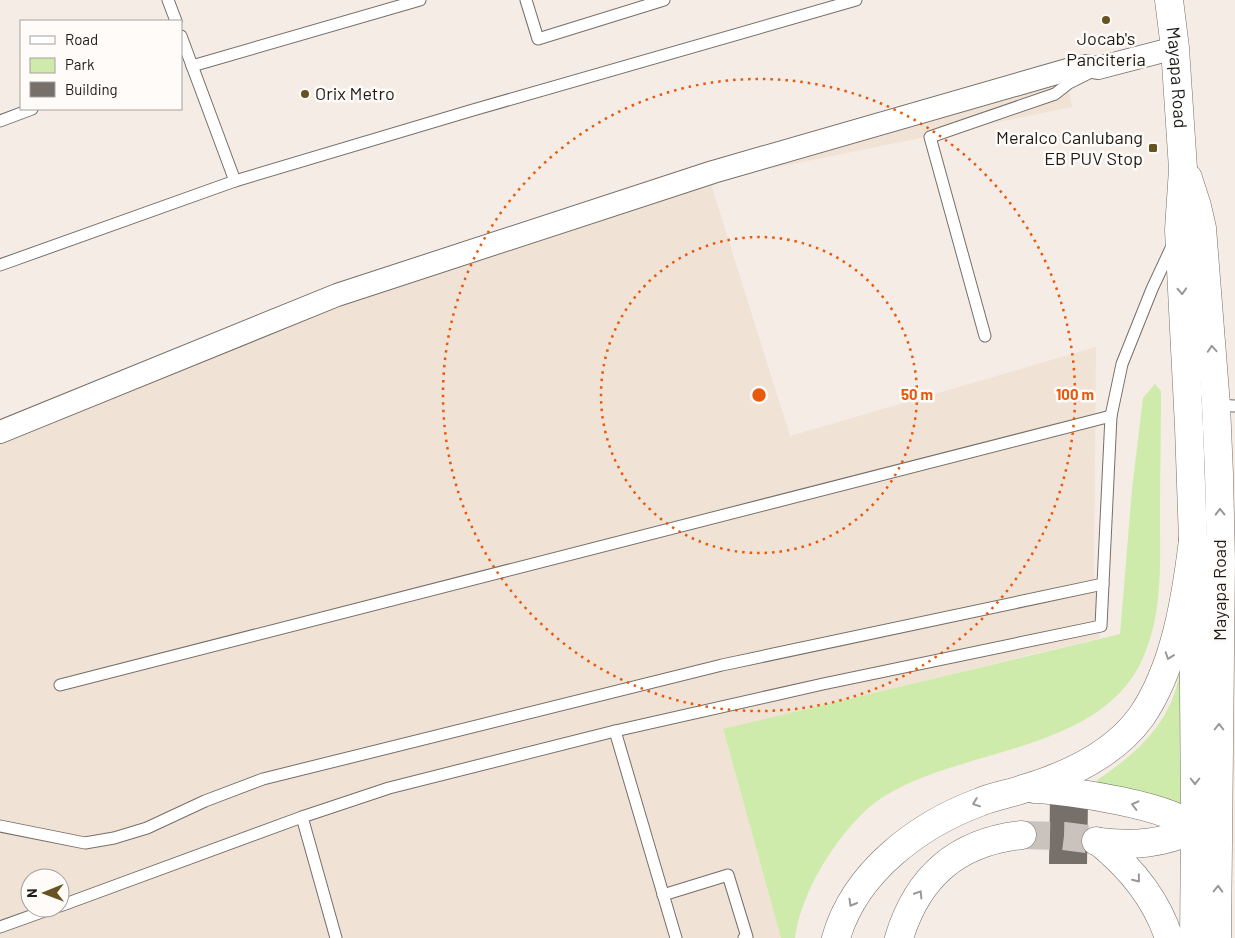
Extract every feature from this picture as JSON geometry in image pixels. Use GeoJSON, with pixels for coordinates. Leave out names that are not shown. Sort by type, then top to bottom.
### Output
{"type":"FeatureCollection","features":[{"type":"Feature","properties":{"kind":"main road","name":"Mayapa Road"},"geometry":{"type":"LineString","coordinates":[[1169,0],[1175,48],[1182,180],[1225,405],[1221,560],[1207,829],[1194,938]]}},
{"type":"Feature","properties":{"kind":"main road","name":"Mayapa Road"},"geometry":{"type":"LineString","coordinates":[[1190,229],[1189,427],[1193,540],[1207,829],[1217,938]]}},
{"type":"Feature","properties":{"kind":"main road"},"geometry":{"type":"LineString","coordinates":[[836,938],[846,912],[864,884],[902,845],[931,824],[963,808],[997,796],[1023,790],[1070,770],[1102,754],[1128,732],[1140,718],[1159,686],[1172,647],[1183,604],[1193,540]]}},
{"type":"Feature","properties":{"kind":"main road"},"geometry":{"type":"LineString","coordinates":[[1023,790],[1063,790],[1128,803],[1181,818],[1191,824],[1207,829]]}},
{"type":"Feature","properties":{"kind":"main road"},"geometry":{"type":"LineString","coordinates":[[1169,938],[1160,915],[1145,888],[1119,858],[1093,840],[1118,844],[1152,843],[1207,829]]}},
{"type":"Feature","properties":{"kind":"main road"},"geometry":{"type":"LineString","coordinates":[[899,938],[904,923],[920,891],[942,865],[958,854],[977,845],[1005,837],[1022,835]]}},
{"type":"Feature","properties":{"kind":"street"},"geometry":{"type":"LineString","coordinates":[[0,432],[337,295],[713,172],[1074,68],[1086,66],[1098,68],[1175,48]]}},
{"type":"Feature","properties":{"kind":"lane"},"geometry":{"type":"LineString","coordinates":[[168,0],[176,20]]}},
{"type":"Feature","properties":{"kind":"lane"},"geometry":{"type":"LineString","coordinates":[[192,66],[420,0]]}},
{"type":"Feature","properties":{"kind":"lane"},"geometry":{"type":"LineString","coordinates":[[526,0],[538,39],[664,0]]}},
{"type":"Feature","properties":{"kind":"lane"},"geometry":{"type":"LineString","coordinates":[[0,265],[235,181],[473,110],[856,0]]}},
{"type":"Feature","properties":{"kind":"lane"},"geometry":{"type":"LineString","coordinates":[[184,54],[192,66],[235,181]]}},
{"type":"Feature","properties":{"kind":"lane"},"geometry":{"type":"LineString","coordinates":[[985,336],[930,137],[1054,94],[1069,83],[1098,68]]}},
{"type":"Feature","properties":{"kind":"lane"},"geometry":{"type":"LineString","coordinates":[[0,120],[29,110]]}},
{"type":"Feature","properties":{"kind":"lane"},"geometry":{"type":"LineString","coordinates":[[70,902],[302,817],[389,788],[615,731],[823,684],[1101,626],[1111,416],[1122,364],[1152,289],[1190,229]]}},
{"type":"Feature","properties":{"kind":"lane"},"geometry":{"type":"LineString","coordinates":[[60,685],[1111,416]]}},
{"type":"Feature","properties":{"kind":"lane"},"geometry":{"type":"LineString","coordinates":[[0,826],[85,844],[114,838],[147,828],[205,801],[263,778],[722,665],[1103,584]]}},
{"type":"Feature","properties":{"kind":"lane"},"geometry":{"type":"LineString","coordinates":[[615,731],[676,938]]}},
{"type":"Feature","properties":{"kind":"lane"},"geometry":{"type":"LineString","coordinates":[[302,817],[336,938]]}},
{"type":"Feature","properties":{"kind":"lane"},"geometry":{"type":"LineString","coordinates":[[663,895],[728,875],[747,937],[744,938]]}},
{"type":"Feature","properties":{"kind":"lane"},"geometry":{"type":"LineString","coordinates":[[0,928],[26,918]]}},
{"type":"Feature","properties":{"kind":"shaded area"},"geometry":{"type":"Polygon","coordinates":[[[1065,65],[1072,107],[710,181],[790,436],[1096,347],[1094,568],[1100,638],[723,730],[781,938],[0,938],[0,426],[268,314],[1065,65]]]}},
{"type":"Feature","properties":{"kind":"green space"},"geometry":{"type":"Polygon","coordinates":[[[1155,384],[1161,391],[1159,588],[1154,624],[1143,658],[1123,689],[1096,713],[1063,731],[915,781],[883,797],[860,816],[833,849],[822,866],[803,907],[795,938],[781,938],[723,729],[1120,634],[1132,489],[1143,398],[1155,384]]]}},
{"type":"Feature","properties":{"kind":"green space"},"geometry":{"type":"Polygon","coordinates":[[[1179,676],[1183,681],[1181,805],[1097,784],[1097,780],[1138,748],[1159,723],[1168,709],[1179,676]]]}},
{"type":"Feature","properties":{"kind":"building"},"geometry":{"type":"Polygon","coordinates":[[[1050,799],[1088,800],[1087,864],[1049,864],[1050,799]]]}},
{"type":"Feature","properties":{"kind":"tunnel"},"geometry":{"type":"LineString","coordinates":[[1022,835],[1064,836],[1087,839]]}},
{"type":"Feature","properties":{"kind":"place","name":"Jocab's Panciteria"},"geometry":{"type":"Point","coordinates":[1106,20]}},
{"type":"Feature","properties":{"kind":"place","name":"Orix Metro"},"geometry":{"type":"Point","coordinates":[305,94]}},
{"type":"Feature","properties":{"kind":"place","name":"Meralco Canlubang EB PUV Stop"},"geometry":{"type":"Point","coordinates":[1153,148]}}]}
